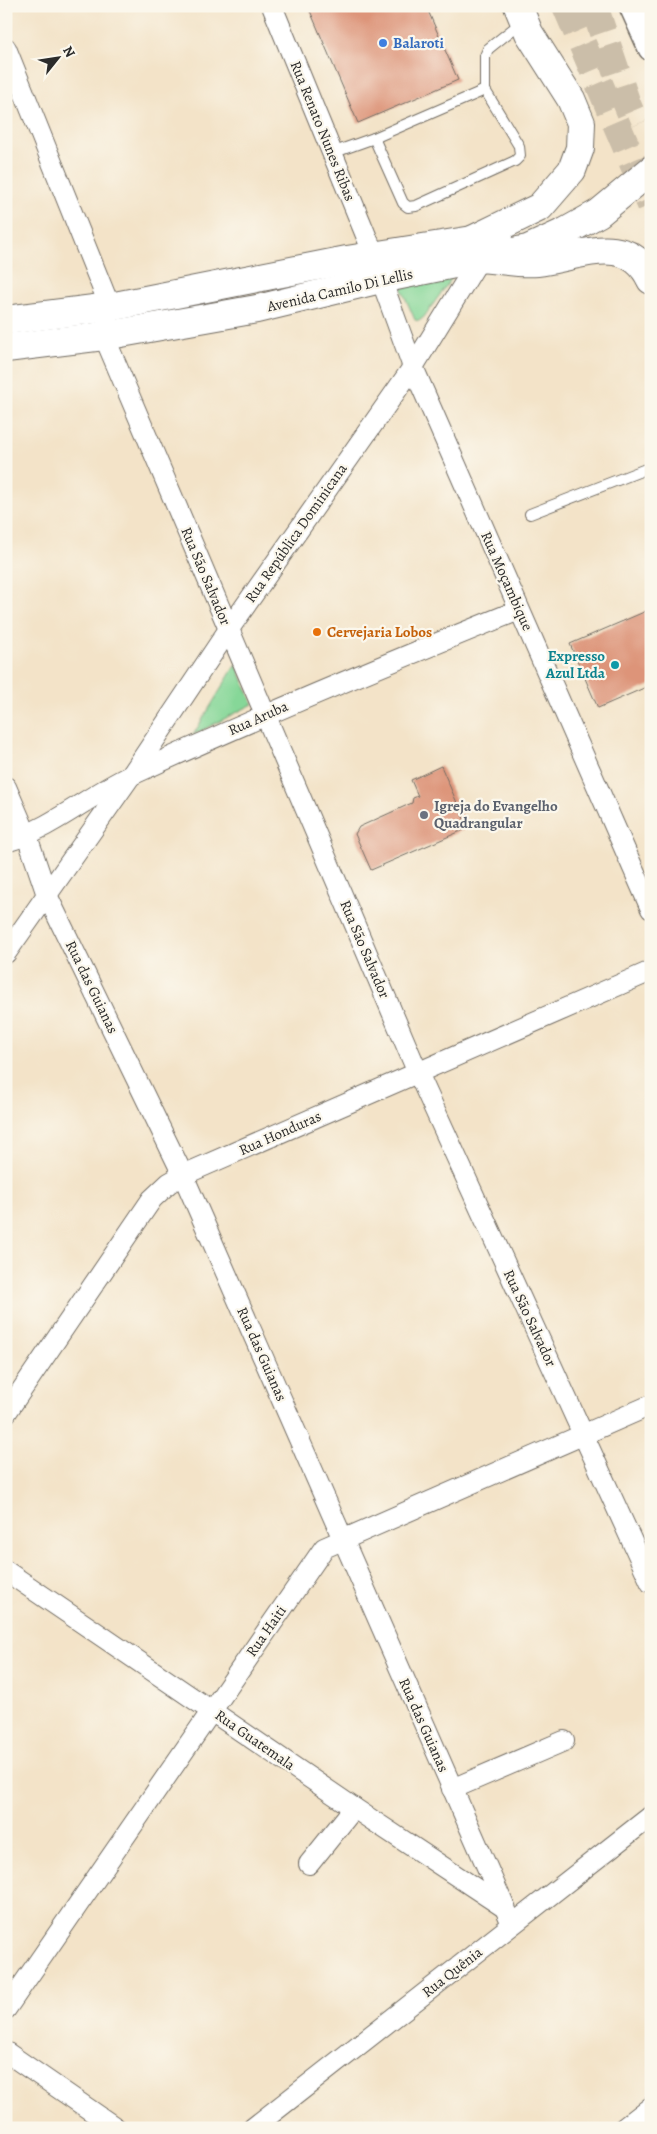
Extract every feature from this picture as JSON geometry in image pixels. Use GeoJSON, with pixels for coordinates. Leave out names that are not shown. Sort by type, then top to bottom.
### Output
{"type":"FeatureCollection","features":[{"type":"Feature","properties":{"kind":"main road"},"geometry":{"type":"LineString","coordinates":[[477,249],[540,207],[572,170],[580,148],[581,123],[572,99],[533,40],[520,13]]}},
{"type":"Feature","properties":{"kind":"main road","name":"Avenida Camilo Di Lellis"},"geometry":{"type":"LineString","coordinates":[[6,320],[110,307],[378,267],[477,249],[520,233],[559,215],[604,190],[649,159]]}},
{"type":"Feature","properties":{"kind":"main road"},"geometry":{"type":"LineString","coordinates":[[477,249],[536,262],[586,252],[621,252],[637,260],[651,280]]}},
{"type":"Feature","properties":{"kind":"main road","name":"Avenida Camilo Di Lellis"},"geometry":{"type":"LineString","coordinates":[[6,348],[104,336],[257,309],[378,267]]}},
{"type":"Feature","properties":{"kind":"street","name":"Rua Renato Nunes Ribas"},"geometry":{"type":"LineString","coordinates":[[272,6],[378,267]]}},
{"type":"Feature","properties":{"kind":"street"},"geometry":{"type":"LineString","coordinates":[[632,6],[651,48]]}},
{"type":"Feature","properties":{"kind":"street"},"geometry":{"type":"LineString","coordinates":[[6,48],[110,307],[104,336]]}},
{"type":"Feature","properties":{"kind":"street","name":"Rua República Dominicana"},"geometry":{"type":"LineString","coordinates":[[6,953],[132,774],[229,629],[413,367],[477,249]]}},
{"type":"Feature","properties":{"kind":"street","name":"Rua Moçambique"},"geometry":{"type":"LineString","coordinates":[[378,267],[413,367],[651,909]]}},
{"type":"Feature","properties":{"kind":"street","name":"Rua São Salvador"},"geometry":{"type":"LineString","coordinates":[[104,336],[418,1072],[651,1583]]}},
{"type":"Feature","properties":{"kind":"street","name":"Rua Aruba"},"geometry":{"type":"LineString","coordinates":[[6,842],[28,836],[132,774],[265,714],[519,610]]}},
{"type":"Feature","properties":{"kind":"street","name":"Rua das Guianas"},"geometry":{"type":"LineString","coordinates":[[6,787],[28,836],[47,895],[184,1175],[509,1916]]}},
{"type":"Feature","properties":{"kind":"street","name":"Rua Honduras"},"geometry":{"type":"LineString","coordinates":[[6,1413],[152,1199],[169,1183],[651,971]]}},
{"type":"Feature","properties":{"kind":"street","name":"Rua Haiti"},"geometry":{"type":"LineString","coordinates":[[6,2009],[324,1548],[343,1538],[651,1405]]}},
{"type":"Feature","properties":{"kind":"street","name":"Rua Guatemala"},"geometry":{"type":"LineString","coordinates":[[6,1570],[509,1916]]}},
{"type":"Feature","properties":{"kind":"street"},"geometry":{"type":"LineString","coordinates":[[452,1789],[564,1741]]}},
{"type":"Feature","properties":{"kind":"street"},"geometry":{"type":"LineString","coordinates":[[309,1864],[354,1808]]}},
{"type":"Feature","properties":{"kind":"street","name":"Rua Quênia"},"geometry":{"type":"LineString","coordinates":[[253,2128],[509,1916],[651,1816]]}},
{"type":"Feature","properties":{"kind":"street"},"geometry":{"type":"LineString","coordinates":[[6,2052],[116,2128]]}},
{"type":"Feature","properties":{"kind":"street"},"geometry":{"type":"LineString","coordinates":[[624,2128],[650,2109]]}},
{"type":"Feature","properties":{"kind":"lane"},"geometry":{"type":"LineString","coordinates":[[374,138],[403,203],[408,207],[416,206],[515,162],[520,156],[519,146],[485,90],[485,56],[488,48],[520,13]]}},
{"type":"Feature","properties":{"kind":"lane"},"geometry":{"type":"LineString","coordinates":[[332,153],[374,138],[485,90]]}},
{"type":"Feature","properties":{"kind":"lane"},"geometry":{"type":"LineString","coordinates":[[530,514],[651,468]]}},
{"type":"Feature","properties":{"kind":"green space"},"geometry":{"type":"Polygon","coordinates":[[[454,275],[424,317],[419,321],[415,320],[401,288],[454,275]]]}},
{"type":"Feature","properties":{"kind":"green space"},"geometry":{"type":"Polygon","coordinates":[[[236,664],[253,704],[193,735],[236,664]]]}},
{"type":"Feature","properties":{"kind":"building","name":"Balaroti"},"geometry":{"type":"Polygon","coordinates":[[[308,6],[426,6],[458,80],[358,123],[308,6]]]}},
{"type":"Feature","properties":{"kind":"building","name":"Expresso Azul Ltda"},"geometry":{"type":"Polygon","coordinates":[[[651,609],[651,685],[598,708],[570,644],[651,609]]]}},
{"type":"Feature","properties":{"kind":"building","name":"Igreja do Evangelho Quadrangular"},"geometry":{"type":"Polygon","coordinates":[[[441,766],[468,828],[371,870],[355,834],[359,827],[412,803],[413,798],[418,796],[411,780],[441,766]]]}},
{"type":"Feature","properties":{"kind":"tunnel"},"geometry":{"type":"LineString","coordinates":[[566,6],[651,205]]}},
{"type":"Feature","properties":{"kind":"tunnel"},"geometry":{"type":"LineString","coordinates":[[594,6],[636,125]]}},
{"type":"Feature","properties":{"kind":"place","name":"Balaroti"},"geometry":{"type":"Point","coordinates":[383,43]}},
{"type":"Feature","properties":{"kind":"place","name":"Cervejaria Lobos"},"geometry":{"type":"Point","coordinates":[317,632]}},
{"type":"Feature","properties":{"kind":"place","name":"Expresso Azul Ltda"},"geometry":{"type":"Point","coordinates":[615,665]}},
{"type":"Feature","properties":{"kind":"place","name":"Igreja do Evangelho Quadrangular"},"geometry":{"type":"Point","coordinates":[424,815]}}]}
